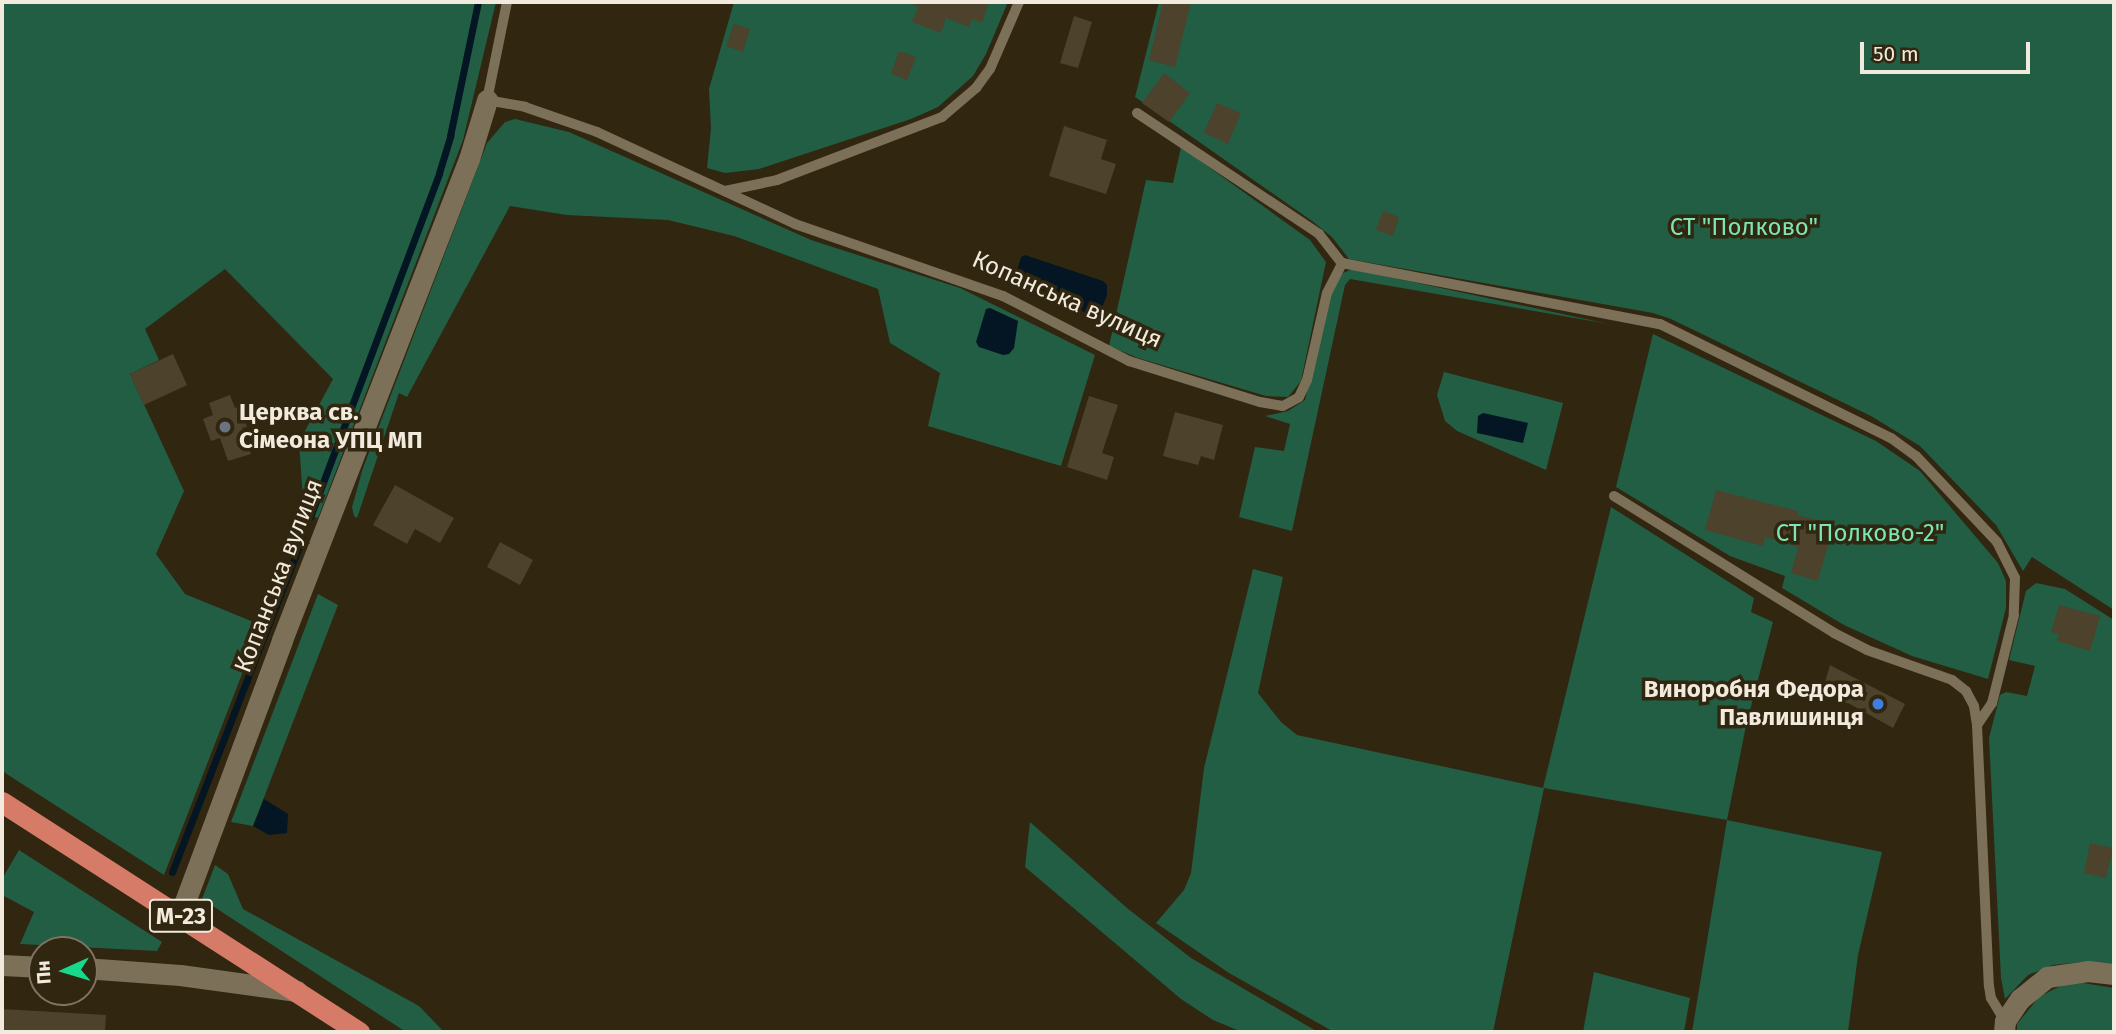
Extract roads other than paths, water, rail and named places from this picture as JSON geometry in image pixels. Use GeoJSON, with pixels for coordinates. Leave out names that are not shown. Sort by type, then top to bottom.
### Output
{"type":"FeatureCollection","features":[{"type":"Feature","properties":{"kind":"highway","name":"М-23"},"geometry":{"type":"LineString","coordinates":[[2,802],[359,1032]]}},
{"type":"Feature","properties":{"kind":"street","name":"Копанська вулиця"},"geometry":{"type":"LineString","coordinates":[[180,915],[282,640],[469,159],[487,100]]}},
{"type":"Feature","properties":{"kind":"street"},"geometry":{"type":"LineString","coordinates":[[2,965],[28,966]]}},
{"type":"Feature","properties":{"kind":"street"},"geometry":{"type":"LineString","coordinates":[[98,969],[180,975],[299,991]]}},
{"type":"Feature","properties":{"kind":"street"},"geometry":{"type":"LineString","coordinates":[[2005,1027],[2020,999],[2047,977],[2088,971],[2114,974]]}},
{"type":"Feature","properties":{"kind":"lane","name":"Копанська вулиця"},"geometry":{"type":"LineString","coordinates":[[506,2],[487,100],[525,107],[597,132],[803,227],[985,288],[1129,361],[1272,405],[1283,406],[1300,397],[1307,380],[1327,293],[1342,263]]}},
{"type":"Feature","properties":{"kind":"lane"},"geometry":{"type":"LineString","coordinates":[[722,191],[777,180],[942,117],[976,88],[990,69],[1018,2]]}},
{"type":"Feature","properties":{"kind":"lane"},"geometry":{"type":"LineString","coordinates":[[1137,113],[1319,233],[1342,263],[1660,324],[1891,438],[1916,456],[1997,542],[2015,578],[2017,600],[1992,703],[1977,725]]}},
{"type":"Feature","properties":{"kind":"lane"},"geometry":{"type":"LineString","coordinates":[[1614,496],[1834,633],[1867,650],[1952,680],[1966,691],[1974,706],[1977,725],[1988,972],[1992,998],[2005,1027]]}},
{"type":"Feature","properties":{"kind":"water"},"geometry":{"type":"Polygon","coordinates":[[[1025,255],[1103,281],[1107,285],[1107,295],[1098,318],[1014,281],[1021,257],[1025,255]]]}},
{"type":"Feature","properties":{"kind":"water"},"geometry":{"type":"Polygon","coordinates":[[[990,308],[1018,321],[1014,348],[1009,354],[1003,355],[979,347],[976,342],[986,309],[990,308]]]}},
{"type":"Feature","properties":{"kind":"water"},"geometry":{"type":"Polygon","coordinates":[[[1483,413],[1528,423],[1523,443],[1477,433],[1478,416],[1483,413]]]}},
{"type":"Feature","properties":{"kind":"water"},"geometry":{"type":"Polygon","coordinates":[[[264,799],[288,814],[287,833],[269,835],[253,826],[264,799]]]}},
{"type":"Feature","properties":{"kind":"waterway"},"geometry":{"type":"LineString","coordinates":[[310,517],[439,173],[450,136],[478,2]]}},
{"type":"Feature","properties":{"kind":"waterway"},"geometry":{"type":"LineString","coordinates":[[172,872],[302,538]]}},
{"type":"Feature","properties":{"kind":"place","name":"Церква св. Сімеона УПЦ МП"},"geometry":{"type":"Point","coordinates":[225,427]}},
{"type":"Feature","properties":{"kind":"place","name":"Виноробня Федора Павлишинця"},"geometry":{"type":"Point","coordinates":[1878,704]}},
{"type":"Feature","properties":{"kind":"park label","name":"СТ \"Полково\""},"geometry":{"type":"Point","coordinates":[1744,228]}},
{"type":"Feature","properties":{"kind":"park label","name":"СТ \"Полково-2\""},"geometry":{"type":"Point","coordinates":[1860,534]}}]}
